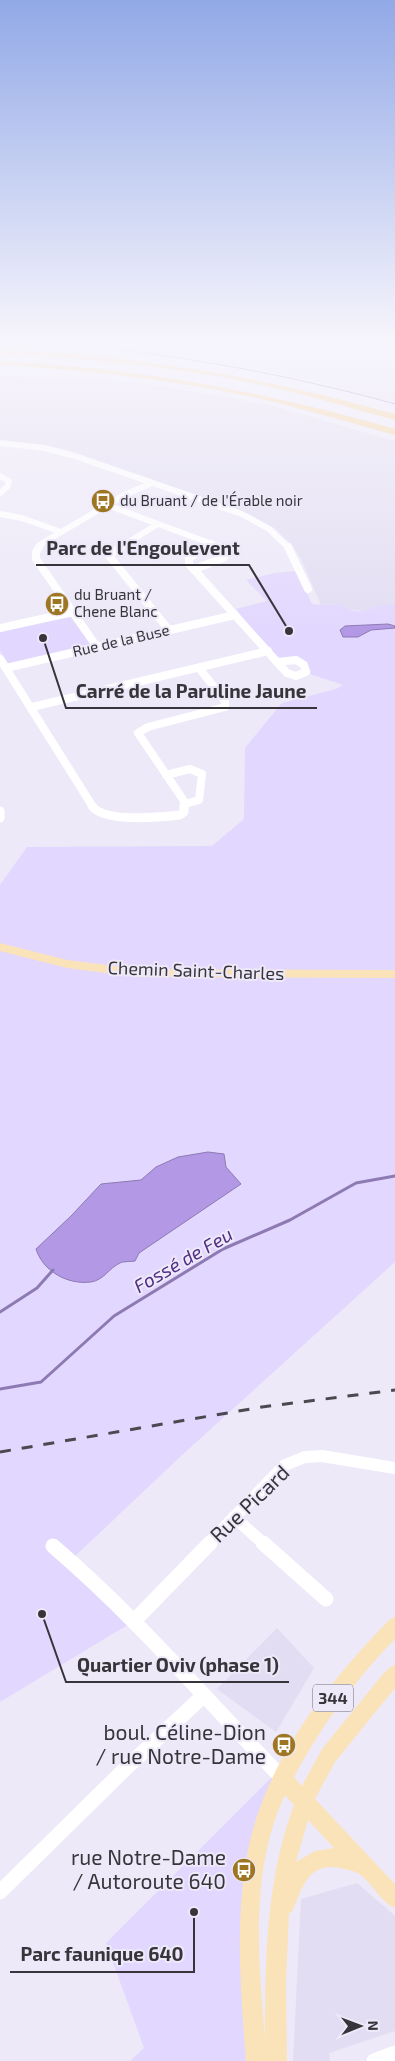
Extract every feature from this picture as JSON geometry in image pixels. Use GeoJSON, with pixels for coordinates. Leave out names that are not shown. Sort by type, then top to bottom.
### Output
{"type":"FeatureCollection","features":[{"type":"Feature","properties":{"kind":"main road","name":"Chemin Saint-Charles"},"geometry":{"type":"LineString","coordinates":[[0,947],[67,964],[139,973],[395,974]]}},
{"type":"Feature","properties":{"kind":"main road","name":"344"},"geometry":{"type":"LineString","coordinates":[[282,1778],[344,1680],[395,1626]]}},
{"type":"Feature","properties":{"kind":"main road","name":"344"},"geometry":{"type":"LineString","coordinates":[[304,1802],[327,1758],[395,1674]]}},
{"type":"Feature","properties":{"kind":"main road"},"geometry":{"type":"LineString","coordinates":[[258,2061],[249,1951],[252,1882],[262,1830],[282,1778],[395,1898]]}},
{"type":"Feature","properties":{"kind":"main road"},"geometry":{"type":"LineString","coordinates":[[276,2061],[278,1908],[288,1851],[304,1802]]}},
{"type":"Feature","properties":{"kind":"main road"},"geometry":{"type":"LineString","coordinates":[[276,1979],[286,1898],[298,1873],[310,1864],[324,1858],[341,1859],[362,1865]]}},
{"type":"Feature","properties":{"kind":"street"},"geometry":{"type":"LineString","coordinates":[[0,443],[66,453],[235,518],[272,535],[289,548],[308,589]]}},
{"type":"Feature","properties":{"kind":"street"},"geometry":{"type":"LineString","coordinates":[[0,448],[62,457],[145,483]]}},
{"type":"Feature","properties":{"kind":"street"},"geometry":{"type":"LineString","coordinates":[[0,476],[9,481],[8,486],[0,493]]}},
{"type":"Feature","properties":{"kind":"street"},"geometry":{"type":"LineString","coordinates":[[97,647],[36,559],[36,552],[41,544],[145,483]]}},
{"type":"Feature","properties":{"kind":"street"},"geometry":{"type":"LineString","coordinates":[[107,505],[224,549],[225,556],[195,569]]}},
{"type":"Feature","properties":{"kind":"street"},"geometry":{"type":"LineString","coordinates":[[0,514],[22,518],[61,532]]}},
{"type":"Feature","properties":{"kind":"street"},"geometry":{"type":"LineString","coordinates":[[158,524],[112,553],[110,558],[168,630]]}},
{"type":"Feature","properties":{"kind":"street"},"geometry":{"type":"LineString","coordinates":[[211,543],[189,558],[188,564],[195,569],[277,662]]}},
{"type":"Feature","properties":{"kind":"street"},"geometry":{"type":"LineString","coordinates":[[0,628],[73,612]]}},
{"type":"Feature","properties":{"kind":"street","name":"Rue de la Buse"},"geometry":{"type":"LineString","coordinates":[[6,668],[236,615]]}},
{"type":"Feature","properties":{"kind":"street"},"geometry":{"type":"LineString","coordinates":[[32,707],[268,651]]}},
{"type":"Feature","properties":{"kind":"street"},"geometry":{"type":"LineString","coordinates":[[0,659],[98,813],[114,816],[172,816],[180,815],[184,812],[185,804],[138,733],[148,727],[225,707],[225,701],[199,668]]}},
{"type":"Feature","properties":{"kind":"street"},"geometry":{"type":"LineString","coordinates":[[166,775],[188,769],[195,769],[202,774],[200,800],[185,804]]}},
{"type":"Feature","properties":{"kind":"street"},"geometry":{"type":"LineString","coordinates":[[0,811],[0,818]]}},
{"type":"Feature","properties":{"kind":"street","name":"Rue Picard"},"geometry":{"type":"LineString","coordinates":[[134,1621],[234,1516],[285,1466],[305,1457],[322,1456],[395,1468]]}},
{"type":"Feature","properties":{"kind":"street"},"geometry":{"type":"LineString","coordinates":[[234,1516],[326,1599]]}},
{"type":"Feature","properties":{"kind":"street"},"geometry":{"type":"LineString","coordinates":[[53,1546],[71,1560],[134,1621],[282,1778]]}},
{"type":"Feature","properties":{"kind":"street"},"geometry":{"type":"LineString","coordinates":[[0,1892],[124,1770],[204,1695]]}},
{"type":"Feature","properties":{"kind":"street"},"geometry":{"type":"LineString","coordinates":[[374,2061],[395,2053]]}},
{"type":"Feature","properties":{"kind":"shaded area"},"geometry":{"type":"Polygon","coordinates":[[[0,438],[385,438],[395,441],[395,605],[379,606],[373,610],[363,611],[348,609],[341,604],[321,605],[302,561],[293,546],[275,528],[236,509],[80,454],[0,442],[0,438]]]}},
{"type":"Feature","properties":{"kind":"shaded area"},"geometry":{"type":"Polygon","coordinates":[[[297,571],[312,604],[341,604],[346,608],[356,611],[382,605],[395,605],[395,1262],[181,1456],[71,1560],[134,1621],[0,1702],[0,885],[27,847],[212,846],[244,819],[245,748],[282,703],[336,689],[343,685],[310,674],[311,671],[304,662],[278,657],[262,642],[236,609],[267,601],[246,580],[274,573],[297,571]]]}},
{"type":"Feature","properties":{"kind":"shaded area"},"geometry":{"type":"Polygon","coordinates":[[[69,615],[91,645],[9,664],[0,651],[0,630],[69,615]]]}},
{"type":"Feature","properties":{"kind":"shaded area"},"geometry":{"type":"Polygon","coordinates":[[[388,624],[395,626],[395,628],[371,630],[358,637],[343,637],[340,630],[345,626],[388,624]]]}},
{"type":"Feature","properties":{"kind":"shaded area"},"geometry":{"type":"Polygon","coordinates":[[[208,1152],[224,1154],[226,1167],[241,1184],[139,1253],[135,1261],[121,1262],[96,1281],[82,1282],[65,1279],[57,1275],[39,1257],[36,1249],[101,1184],[141,1180],[156,1167],[178,1157],[208,1152]]]}},
{"type":"Feature","properties":{"kind":"shaded area"},"geometry":{"type":"Polygon","coordinates":[[[277,1628],[314,1668],[276,1732],[217,1689],[277,1628]]]}},
{"type":"Feature","properties":{"kind":"shaded area"},"geometry":{"type":"Polygon","coordinates":[[[277,1772],[252,1882],[257,2061],[130,2061],[144,2048],[106,1943],[277,1772]]]}},
{"type":"Feature","properties":{"kind":"shaded area"},"geometry":{"type":"Polygon","coordinates":[[[357,1883],[395,1916],[395,2031],[329,2053],[330,2061],[293,2061],[301,1899],[357,1883]]]}},
{"type":"Feature","properties":{"kind":"waterway","name":"Fossé de Feu"},"geometry":{"type":"LineString","coordinates":[[0,1389],[41,1382],[114,1316],[223,1249],[290,1220],[356,1183],[395,1176]]}},
{"type":"Feature","properties":{"kind":"waterway"},"geometry":{"type":"LineString","coordinates":[[0,1312],[37,1288],[53,1270]]}},
{"type":"Feature","properties":{"kind":"railway"},"geometry":{"type":"LineString","coordinates":[[0,1452],[262,1407],[395,1390]]}},
{"type":"Feature","properties":{"kind":"place","name":"du Bruant / de l'Érable noir"},"geometry":{"type":"Point","coordinates":[103,501]}},
{"type":"Feature","properties":{"kind":"place","name":"du Bruant / Chene Blanc"},"geometry":{"type":"Point","coordinates":[57,604]}},
{"type":"Feature","properties":{"kind":"place","name":"Parc de l'Engoulevent"},"geometry":{"type":"Point","coordinates":[289,631]}},
{"type":"Feature","properties":{"kind":"place","name":"Carré de la Paruline Jaune"},"geometry":{"type":"Point","coordinates":[43,638]}},
{"type":"Feature","properties":{"kind":"place","name":"Quartier Oviv (phase 1)"},"geometry":{"type":"Point","coordinates":[42,1614]}},
{"type":"Feature","properties":{"kind":"place","name":"boul. Céline-Dion / rue Notre-Dame"},"geometry":{"type":"Point","coordinates":[284,1745]}},
{"type":"Feature","properties":{"kind":"place","name":"rue Notre-Dame / Autoroute 640"},"geometry":{"type":"Point","coordinates":[244,1870]}},
{"type":"Feature","properties":{"kind":"place","name":"Parc faunique 640"},"geometry":{"type":"Point","coordinates":[194,1912]}}]}
